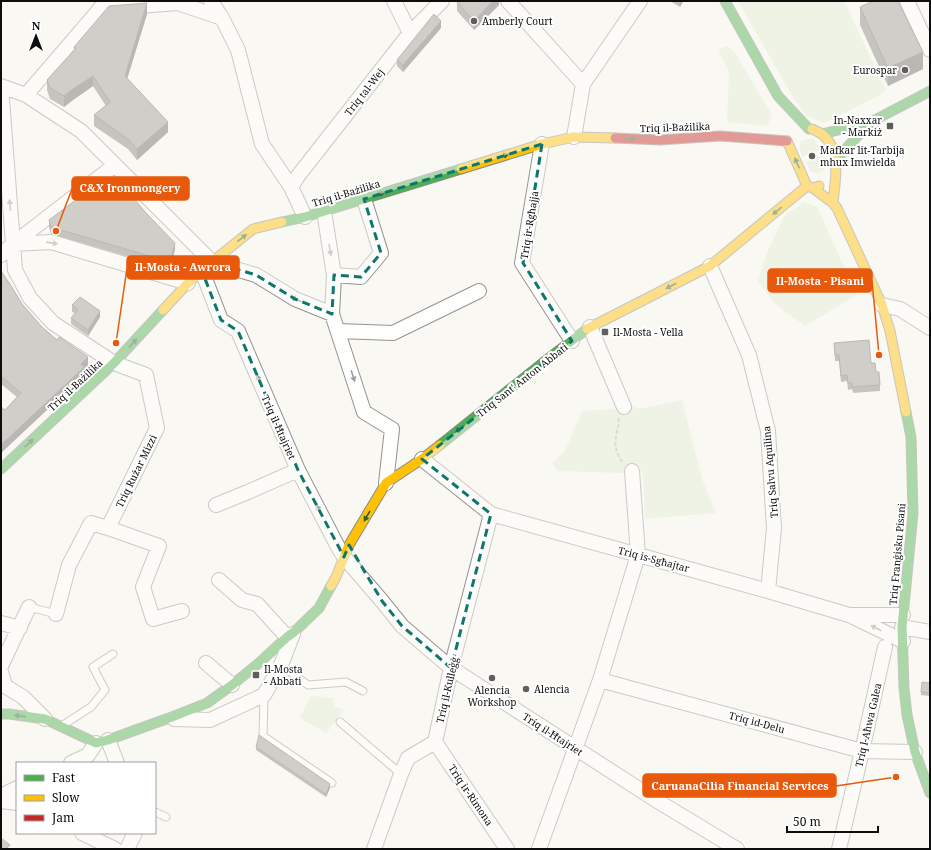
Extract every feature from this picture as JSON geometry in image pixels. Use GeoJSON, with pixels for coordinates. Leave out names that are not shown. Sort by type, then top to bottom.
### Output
{"type":"FeatureCollection","features":[{"type":"Feature","properties":{"kind":"street"},"geometry":{"type":"LineString","coordinates":[[211,1],[222,18],[238,50],[262,144],[291,187],[305,217]]}},
{"type":"Feature","properties":{"kind":"street"},"geometry":{"type":"LineString","coordinates":[[394,1],[410,33]]}},
{"type":"Feature","properties":{"kind":"street","name":"Triq tal-Wej"},"geometry":{"type":"LineString","coordinates":[[291,187],[410,33],[442,1]]}},
{"type":"Feature","properties":{"kind":"street"},"geometry":{"type":"LineString","coordinates":[[508,1],[583,84]]}},
{"type":"Feature","properties":{"kind":"street"},"geometry":{"type":"LineString","coordinates":[[574,137],[583,84],[640,1]]}},
{"type":"Feature","properties":{"kind":"street"},"geometry":{"type":"LineString","coordinates":[[725,1],[778,96],[784,116]]}},
{"type":"Feature","properties":{"kind":"street"},"geometry":{"type":"LineString","coordinates":[[907,1],[930,50]]}},
{"type":"Feature","properties":{"kind":"street"},"geometry":{"type":"LineString","coordinates":[[26,95],[103,5],[178,3],[222,18]]}},
{"type":"Feature","properties":{"kind":"street"},"geometry":{"type":"LineString","coordinates":[[1,86],[16,270],[30,298],[53,323],[114,363]]}},
{"type":"Feature","properties":{"kind":"street","name":"Triq il-Ħtajriet"},"geometry":{"type":"LineString","coordinates":[[1,86],[26,95],[81,131],[135,184],[207,266],[221,320],[238,331],[298,470],[338,547],[347,551],[382,601]]}},
{"type":"Feature","properties":{"kind":"street"},"geometry":{"type":"LineString","coordinates":[[822,134],[871,122],[930,91]]}},
{"type":"Feature","properties":{"kind":"street"},"geometry":{"type":"LineString","coordinates":[[778,96],[808,129],[812,129],[822,134],[831,145],[836,160],[833,203]]}},
{"type":"Feature","properties":{"kind":"street"},"geometry":{"type":"LineString","coordinates":[[836,160],[871,122]]}},
{"type":"Feature","properties":{"kind":"street","name":"Triq il-Bażilika"},"geometry":{"type":"LineString","coordinates":[[1,469],[114,363],[188,283],[253,229],[324,212],[542,144],[574,137],[660,140],[720,136],[791,134],[808,129]]}},
{"type":"Feature","properties":{"kind":"street"},"geometry":{"type":"LineString","coordinates":[[791,134],[810,187]]}},
{"type":"Feature","properties":{"kind":"street","name":"Triq ir-Rgħajja"},"geometry":{"type":"LineString","coordinates":[[542,144],[522,264],[572,341]]}},
{"type":"Feature","properties":{"kind":"street"},"geometry":{"type":"LineString","coordinates":[[1,255],[115,165]]}},
{"type":"Feature","properties":{"kind":"street","name":"Triq Sant' Anton Abbati"},"geometry":{"type":"LineString","coordinates":[[73,762],[88,755],[102,741],[170,718],[207,703],[232,685],[259,663],[320,608],[347,551],[386,483],[422,459],[590,327],[710,266],[810,187],[827,184],[835,176]]}},
{"type":"Feature","properties":{"kind":"street"},"geometry":{"type":"LineString","coordinates":[[84,189],[135,184]]}},
{"type":"Feature","properties":{"kind":"street"},"geometry":{"type":"LineString","coordinates":[[283,222],[290,207],[291,187]]}},
{"type":"Feature","properties":{"kind":"street","name":"Triq Franġisku Pisani"},"geometry":{"type":"LineString","coordinates":[[810,187],[833,203],[837,208],[882,305],[890,331],[911,437],[913,513],[903,621],[904,688],[907,715],[915,752],[930,793]]}},
{"type":"Feature","properties":{"kind":"street"},"geometry":{"type":"LineString","coordinates":[[334,275],[361,277],[381,253],[364,199]]}},
{"type":"Feature","properties":{"kind":"street"},"geometry":{"type":"LineString","coordinates":[[324,212],[334,275],[332,314],[364,412],[392,429],[386,483]]}},
{"type":"Feature","properties":{"kind":"street"},"geometry":{"type":"LineString","coordinates":[[1,235],[13,244],[51,242],[188,283]]}},
{"type":"Feature","properties":{"kind":"street"},"geometry":{"type":"LineString","coordinates":[[207,266],[256,275],[295,300],[332,314]]}},
{"type":"Feature","properties":{"kind":"street","name":"Triq Salvu Aquilina"},"geometry":{"type":"LineString","coordinates":[[710,266],[749,355],[768,431],[774,528],[768,591]]}},
{"type":"Feature","properties":{"kind":"street"},"geometry":{"type":"LineString","coordinates":[[338,331],[393,333],[478,291]]}},
{"type":"Feature","properties":{"kind":"street"},"geometry":{"type":"LineString","coordinates":[[882,305],[900,309],[930,328]]}},
{"type":"Feature","properties":{"kind":"street"},"geometry":{"type":"LineString","coordinates":[[590,327],[624,406]]}},
{"type":"Feature","properties":{"kind":"street","name":"Triq Rużar Mizzi"},"geometry":{"type":"LineString","coordinates":[[108,528],[157,428],[146,375],[114,363]]}},
{"type":"Feature","properties":{"kind":"street","name":"Triq is-Sgħajtar"},"geometry":{"type":"LineString","coordinates":[[422,459],[491,514],[849,615],[903,621],[930,632]]}},
{"type":"Feature","properties":{"kind":"street"},"geometry":{"type":"LineString","coordinates":[[216,505],[298,470]]}},
{"type":"Feature","properties":{"kind":"street"},"geometry":{"type":"LineString","coordinates":[[539,849],[600,680],[638,555],[632,472]]}},
{"type":"Feature","properties":{"kind":"street","name":"Triq il-Kulleġġ"},"geometry":{"type":"LineString","coordinates":[[435,742],[451,668],[491,514]]}},
{"type":"Feature","properties":{"kind":"street"},"geometry":{"type":"LineString","coordinates":[[56,614],[69,565],[91,523],[159,546],[144,587],[153,619],[182,611]]}},
{"type":"Feature","properties":{"kind":"street","name":"Triq il-Ħtajriet"},"geometry":{"type":"LineString","coordinates":[[347,551],[365,581],[402,626],[451,668],[660,802],[737,849]]}},
{"type":"Feature","properties":{"kind":"street"},"geometry":{"type":"LineString","coordinates":[[336,576],[365,581]]}},
{"type":"Feature","properties":{"kind":"street"},"geometry":{"type":"LineString","coordinates":[[219,580],[242,600],[257,604],[290,634]]}},
{"type":"Feature","properties":{"kind":"street"},"geometry":{"type":"LineString","coordinates":[[1,666],[29,607]]}},
{"type":"Feature","properties":{"kind":"street"},"geometry":{"type":"LineString","coordinates":[[849,615],[903,641]]}},
{"type":"Feature","properties":{"kind":"street"},"geometry":{"type":"LineString","coordinates":[[1,623],[20,628]]}},
{"type":"Feature","properties":{"kind":"street","name":"Triq Sant' Anton Abbati"},"geometry":{"type":"LineString","coordinates":[[170,718],[210,720],[264,695],[281,665],[290,634]]}},
{"type":"Feature","properties":{"kind":"street","name":"Triq l-Aħwa Galea"},"geometry":{"type":"LineString","coordinates":[[839,849],[885,647]]}},
{"type":"Feature","properties":{"kind":"street"},"geometry":{"type":"LineString","coordinates":[[206,663],[232,685]]}},
{"type":"Feature","properties":{"kind":"street"},"geometry":{"type":"LineString","coordinates":[[1,672],[5,686],[23,697],[45,719]]}},
{"type":"Feature","properties":{"kind":"street","name":"Triq id-Delu"},"geometry":{"type":"LineString","coordinates":[[600,680],[862,751],[915,752]]}},
{"type":"Feature","properties":{"kind":"street"},"geometry":{"type":"LineString","coordinates":[[1,714],[45,719],[102,741],[116,762]]}},
{"type":"Feature","properties":{"kind":"street"},"geometry":{"type":"LineString","coordinates":[[374,849],[408,758],[435,742]]}},
{"type":"Feature","properties":{"kind":"street","name":"Triq ir-Rimona"},"geometry":{"type":"LineString","coordinates":[[435,742],[507,849]]}},
{"type":"Feature","properties":{"kind":"street"},"geometry":{"type":"LineString","coordinates":[[1,796],[16,788]]}},
{"type":"Feature","properties":{"kind":"street"},"geometry":{"type":"LineString","coordinates":[[1,801],[16,804]]}},
{"type":"Feature","properties":{"kind":"street"},"geometry":{"type":"LineString","coordinates":[[84,834],[115,849]]}},
{"type":"Feature","properties":{"kind":"street"},"geometry":{"type":"LineString","coordinates":[[127,849],[134,834]]}},
{"type":"Feature","properties":{"kind":"lane"},"geometry":{"type":"LineString","coordinates":[[29,607],[56,614]]}},
{"type":"Feature","properties":{"kind":"lane"},"geometry":{"type":"LineString","coordinates":[[60,726],[91,707],[105,690],[93,667],[113,654]]}},
{"type":"Feature","properties":{"kind":"lane"},"geometry":{"type":"LineString","coordinates":[[281,665],[308,685],[346,682],[363,691]]}},
{"type":"Feature","properties":{"kind":"lane"},"geometry":{"type":"LineString","coordinates":[[264,695],[263,736],[332,783]]}},
{"type":"Feature","properties":{"kind":"lane"},"geometry":{"type":"LineString","coordinates":[[340,722],[401,774]]}},
{"type":"Feature","properties":{"kind":"lane"},"geometry":{"type":"LineString","coordinates":[[156,812],[166,817]]}},
{"type":"Feature","properties":{"kind":"path"},"geometry":{"type":"LineString","coordinates":[[624,406],[614,407],[619,422],[615,441],[616,448],[627,469],[627,474],[632,472]]}},
{"type":"Feature","properties":{"kind":"highlighted area"},"geometry":{"type":"Polygon","coordinates":[[[542,144],[523,263],[572,341],[422,459],[491,514],[451,668],[402,626],[382,601],[349,545],[344,557],[298,470],[238,331],[221,320],[202,271],[212,262],[256,275],[295,299],[332,314],[334,275],[361,277],[381,253],[364,199],[542,144]]]}},
{"type":"Feature","properties":{"kind":"green space"},"geometry":{"type":"Polygon","coordinates":[[[738,1],[844,1],[886,90],[880,95],[824,123],[806,116],[794,99],[738,1]]]}},
{"type":"Feature","properties":{"kind":"green space"},"geometry":{"type":"Polygon","coordinates":[[[726,46],[734,51],[772,115],[767,126],[727,122],[729,72],[718,50],[726,46]]]}},
{"type":"Feature","properties":{"kind":"green space"},"geometry":{"type":"Polygon","coordinates":[[[814,139],[819,149],[802,157],[799,147],[801,141],[814,139]]]}},
{"type":"Feature","properties":{"kind":"green space"},"geometry":{"type":"Polygon","coordinates":[[[822,155],[826,163],[824,170],[818,174],[810,171],[806,162],[822,155]]]}},
{"type":"Feature","properties":{"kind":"green space"},"geometry":{"type":"Polygon","coordinates":[[[804,202],[817,207],[857,295],[805,326],[775,304],[758,281],[768,250],[785,215],[804,202]]]}},
{"type":"Feature","properties":{"kind":"green space"},"geometry":{"type":"Polygon","coordinates":[[[682,400],[702,479],[716,513],[645,519],[643,471],[620,473],[557,471],[552,463],[565,451],[582,411],[635,406],[638,409],[682,400]]]}},
{"type":"Feature","properties":{"kind":"green space"},"geometry":{"type":"Polygon","coordinates":[[[311,696],[333,698],[334,706],[344,710],[326,733],[300,718],[311,696]]]}},
{"type":"Feature","properties":{"kind":"building"},"geometry":{"type":"Polygon","coordinates":[[[493,1],[474,21],[457,2],[493,1]]]}},
{"type":"Feature","properties":{"kind":"building"},"geometry":{"type":"Polygon","coordinates":[[[873,1],[898,1],[923,52],[888,68],[860,7],[873,1]]]}},
{"type":"Feature","properties":{"kind":"building"},"geometry":{"type":"Polygon","coordinates":[[[147,3],[125,76],[168,122],[137,149],[128,139],[94,115],[110,102],[93,76],[64,96],[50,88],[47,80],[76,48],[74,47],[109,6],[147,3]]]}},
{"type":"Feature","properties":{"kind":"building"},"geometry":{"type":"Polygon","coordinates":[[[434,14],[441,21],[403,65],[397,60],[434,14]]]}},
{"type":"Feature","properties":{"kind":"building"},"geometry":{"type":"Polygon","coordinates":[[[129,193],[175,243],[170,262],[51,227],[49,220],[81,196],[129,193]]]}},
{"type":"Feature","properties":{"kind":"building"},"geometry":{"type":"Polygon","coordinates":[[[1,271],[22,304],[42,327],[57,340],[59,337],[88,357],[81,364],[84,367],[1,445],[1,407],[5,410],[21,393],[1,376],[1,271]]]}},
{"type":"Feature","properties":{"kind":"building"},"geometry":{"type":"Polygon","coordinates":[[[80,297],[100,311],[88,330],[71,318],[78,310],[72,305],[80,297]]]}},
{"type":"Feature","properties":{"kind":"building"},"geometry":{"type":"Polygon","coordinates":[[[869,340],[871,363],[875,363],[876,372],[879,372],[880,385],[853,387],[852,383],[848,383],[847,375],[841,376],[839,355],[835,355],[834,343],[869,340]]]}},
{"type":"Feature","properties":{"kind":"building"},"geometry":{"type":"Polygon","coordinates":[[[922,682],[930,683],[930,693],[921,692],[922,682]]]}},
{"type":"Feature","properties":{"kind":"building"},"geometry":{"type":"Polygon","coordinates":[[[259,735],[330,784],[326,794],[256,747],[259,735]]]}},
{"type":"Feature","properties":{"kind":"building"},"geometry":{"type":"Polygon","coordinates":[[[1,838],[10,845],[6,849],[1,849],[1,838]]]}},
{"type":"Feature","properties":{"kind":"traffic: fast"},"geometry":{"type":"LineString","coordinates":[[725,1],[778,96],[809,129]]}},
{"type":"Feature","properties":{"kind":"traffic: fast"},"geometry":{"type":"LineString","coordinates":[[822,134],[871,122],[930,91]]}},
{"type":"Feature","properties":{"kind":"traffic: fast"},"geometry":{"type":"LineString","coordinates":[[835,160],[871,122]]}},
{"type":"Feature","properties":{"kind":"traffic: fast"},"geometry":{"type":"LineString","coordinates":[[282,222],[305,217],[461,169]]}},
{"type":"Feature","properties":{"kind":"traffic: fast"},"geometry":{"type":"LineString","coordinates":[[1,469],[114,363],[163,310]]}},
{"type":"Feature","properties":{"kind":"traffic: fast"},"geometry":{"type":"LineString","coordinates":[[440,445],[587,329]]}},
{"type":"Feature","properties":{"kind":"traffic: fast"},"geometry":{"type":"LineString","coordinates":[[906,412],[911,437],[913,513],[902,627],[904,688],[907,715],[915,752],[930,793]]}},
{"type":"Feature","properties":{"kind":"traffic: fast"},"geometry":{"type":"LineString","coordinates":[[1,714],[45,719],[96,743],[169,718],[207,703],[232,685],[259,663],[319,608],[331,586]]}},
{"type":"Feature","properties":{"kind":"traffic: slow"},"geometry":{"type":"LineString","coordinates":[[812,129],[823,135],[833,149],[836,167],[833,203]]}},
{"type":"Feature","properties":{"kind":"traffic: slow"},"geometry":{"type":"LineString","coordinates":[[461,169],[542,144],[574,137],[615,138]]}},
{"type":"Feature","properties":{"kind":"traffic: slow"},"geometry":{"type":"LineString","coordinates":[[787,141],[807,186],[813,188],[819,186]]}},
{"type":"Feature","properties":{"kind":"traffic: slow"},"geometry":{"type":"LineString","coordinates":[[587,329],[710,266],[807,186]]}},
{"type":"Feature","properties":{"kind":"traffic: slow"},"geometry":{"type":"LineString","coordinates":[[813,188],[833,203],[837,208],[882,305],[890,331],[906,412]]}},
{"type":"Feature","properties":{"kind":"traffic: slow"},"geometry":{"type":"LineString","coordinates":[[163,310],[188,283],[253,229],[282,222]]}},
{"type":"Feature","properties":{"kind":"traffic: slow"},"geometry":{"type":"LineString","coordinates":[[331,586],[349,545],[386,483],[440,445]]}},
{"type":"Feature","properties":{"kind":"traffic: jam"},"geometry":{"type":"LineString","coordinates":[[615,138],[660,140],[720,136],[787,141]]}},
{"type":"Feature","properties":{"kind":"place","name":"Amberly Court"},"geometry":{"type":"Point","coordinates":[474,21]}},
{"type":"Feature","properties":{"kind":"place","name":"Eurospar"},"geometry":{"type":"Point","coordinates":[905,70]}},
{"type":"Feature","properties":{"kind":"place","name":"In-Naxxar - Markiż"},"geometry":{"type":"Point","coordinates":[890,126]}},
{"type":"Feature","properties":{"kind":"place","name":"Mafkar lit-Tarbija mhux Imwielda"},"geometry":{"type":"Point","coordinates":[812,156]}},
{"type":"Feature","properties":{"kind":"place","name":"C&X Ironmongery"},"geometry":{"type":"Point","coordinates":[56,231]}},
{"type":"Feature","properties":{"kind":"place","name":"Il-Mosta - Vella"},"geometry":{"type":"Point","coordinates":[605,332]}},
{"type":"Feature","properties":{"kind":"place","name":"Il-Mosta - Awrora"},"geometry":{"type":"Point","coordinates":[116,343]}},
{"type":"Feature","properties":{"kind":"place","name":"Il-Mosta - Pisani"},"geometry":{"type":"Point","coordinates":[879,355]}},
{"type":"Feature","properties":{"kind":"place","name":"Il-Mosta - Abbati"},"geometry":{"type":"Point","coordinates":[256,675]}},
{"type":"Feature","properties":{"kind":"place","name":"Alencia Workshop"},"geometry":{"type":"Point","coordinates":[492,678]}},
{"type":"Feature","properties":{"kind":"place","name":"Alencia"},"geometry":{"type":"Point","coordinates":[526,689]}},
{"type":"Feature","properties":{"kind":"place","name":"CaruanaCilia Financial Services"},"geometry":{"type":"Point","coordinates":[896,777]}}]}
